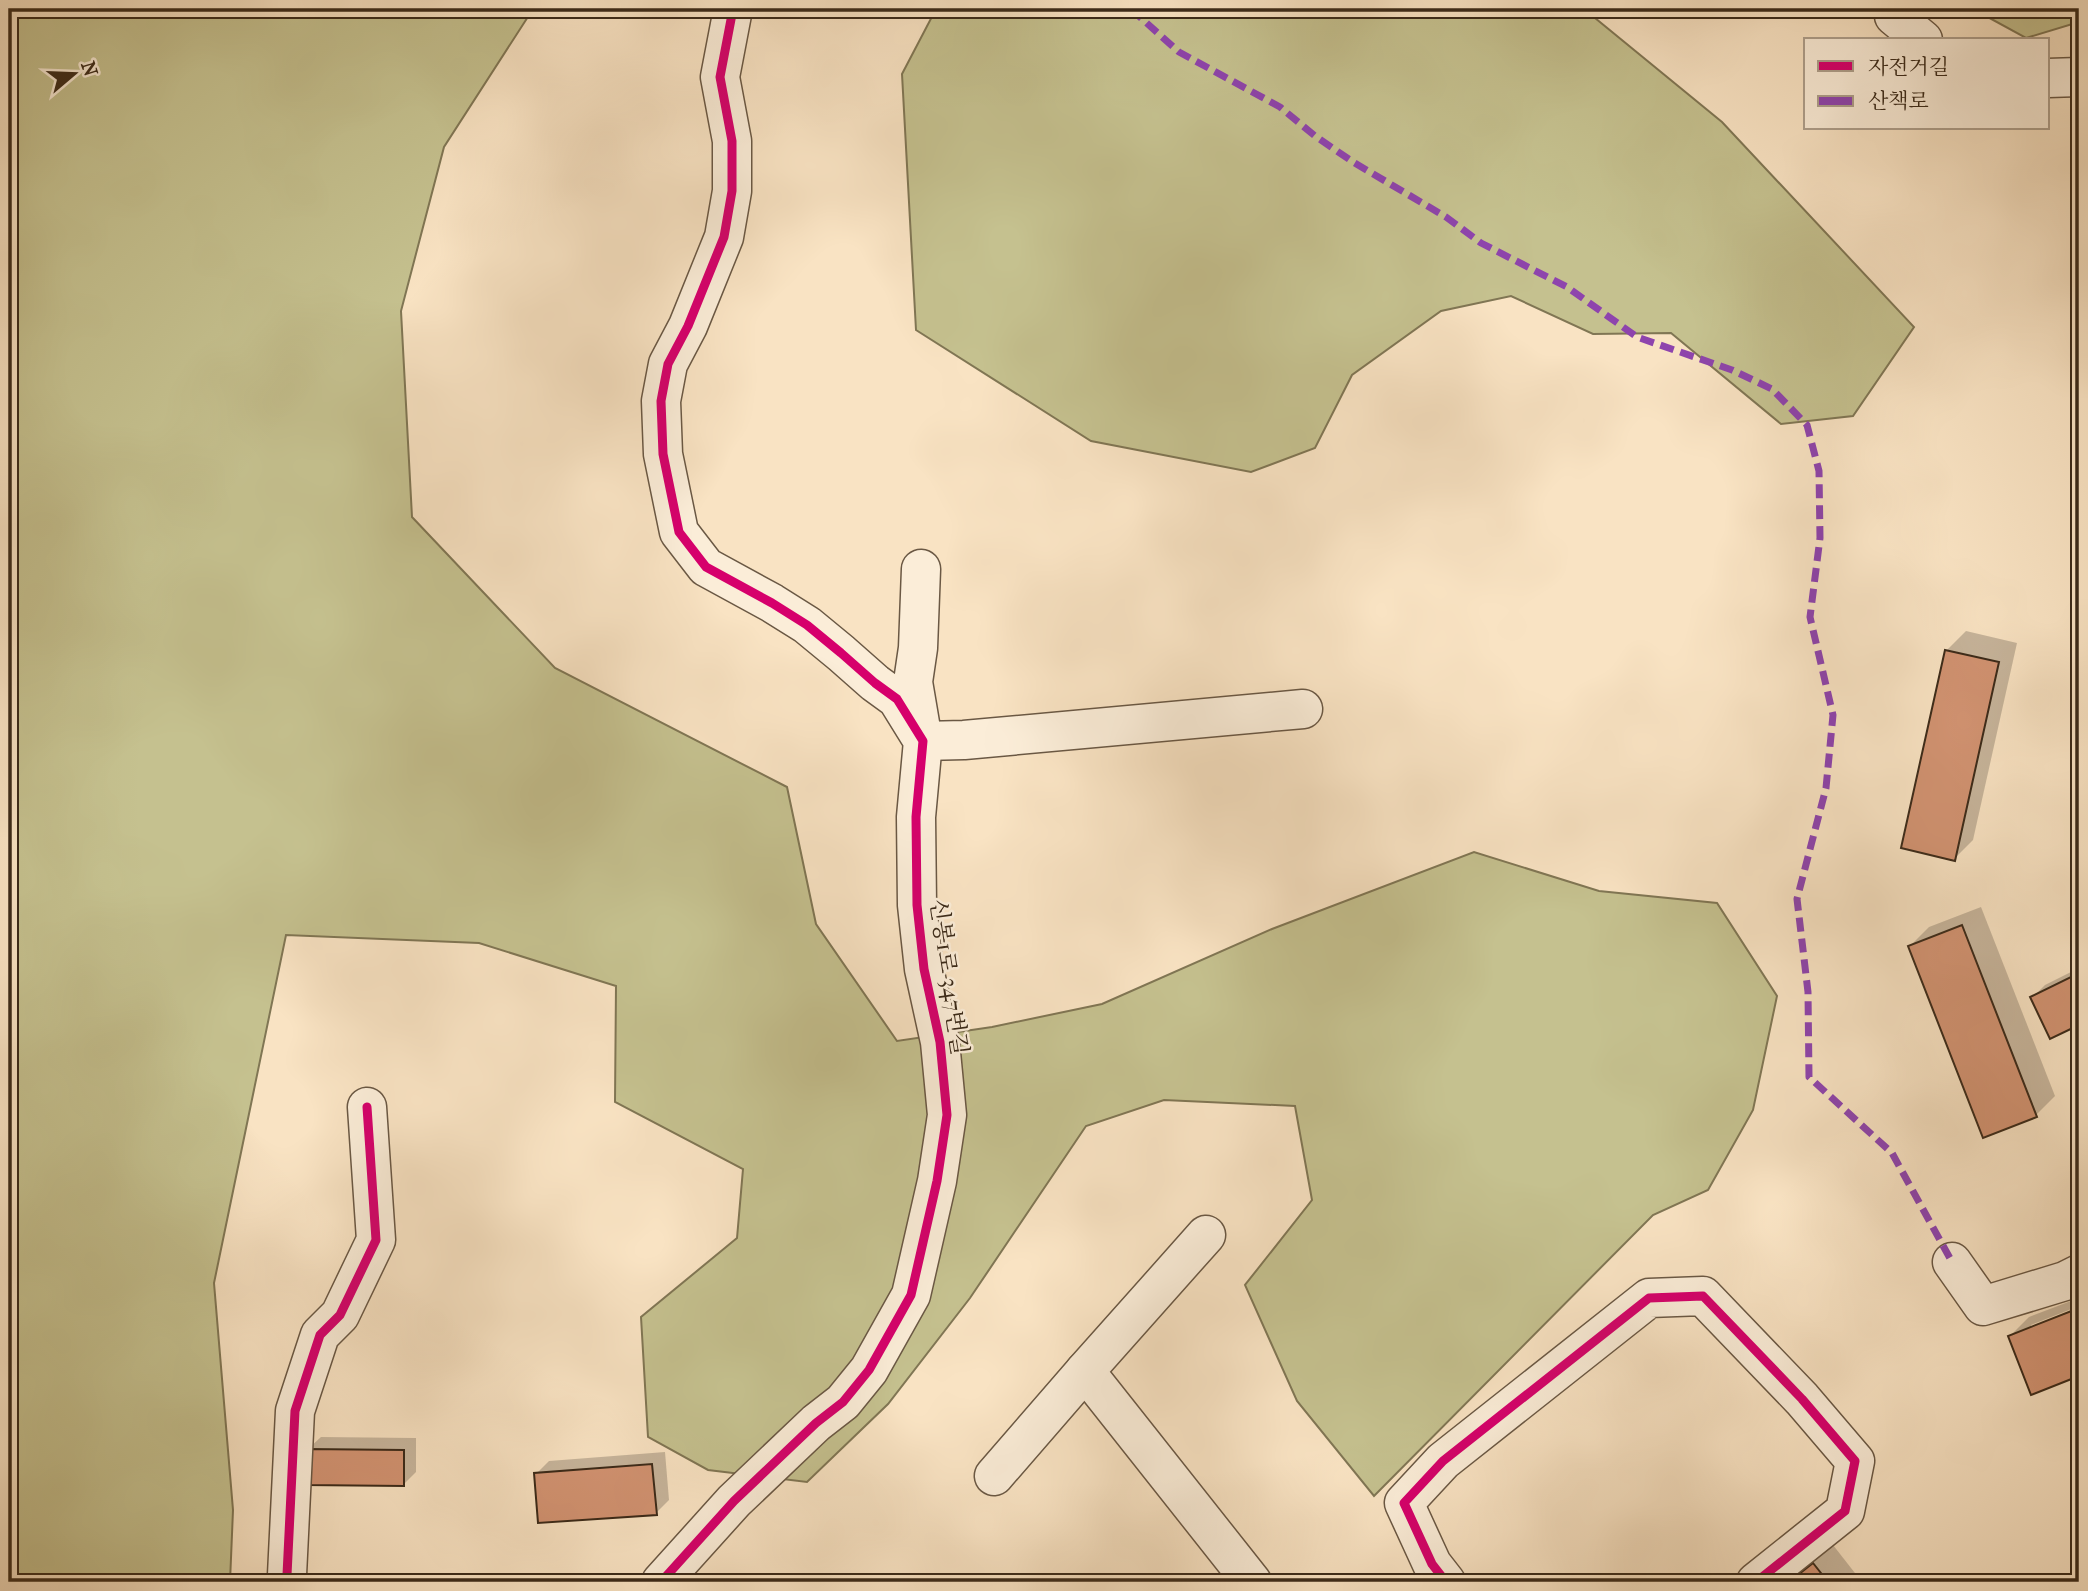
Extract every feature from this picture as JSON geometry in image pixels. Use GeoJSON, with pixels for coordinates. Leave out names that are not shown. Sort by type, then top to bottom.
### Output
{"type":"FeatureCollection","features":[{"type":"Feature","properties":{"kind":"street"},"geometry":{"type":"LineString","coordinates":[[1894,16],[1921,38]]}},
{"type":"Feature","properties":{"kind":"street"},"geometry":{"type":"LineString","coordinates":[[730,21],[720,77],[732,141],[732,191],[724,237],[688,326],[668,364],[661,401],[663,454],[679,532],[706,567],[807,625],[897,699],[923,741],[964,740],[1303,709]]}},
{"type":"Feature","properties":{"kind":"street"},"geometry":{"type":"LineString","coordinates":[[2050,78],[2079,77]]}},
{"type":"Feature","properties":{"kind":"street","name":"신봉1로 347번길"},"geometry":{"type":"LineString","coordinates":[[662,1582],[734,1501],[816,1423],[843,1402],[869,1370],[911,1295],[937,1181],[947,1115],[940,1042],[924,969],[917,905],[916,817],[923,741],[913,681],[918,648],[921,569]]}},
{"type":"Feature","properties":{"kind":"street"},"geometry":{"type":"LineString","coordinates":[[289,1582],[287,1575],[295,1411],[320,1335],[340,1315],[376,1240],[367,1108]]}},
{"type":"Feature","properties":{"kind":"street"},"geometry":{"type":"LineString","coordinates":[[995,1476],[1206,1235]]}},
{"type":"Feature","properties":{"kind":"street"},"geometry":{"type":"LineString","coordinates":[[1952,1262],[1983,1306],[2065,1281],[2079,1274]]}},
{"type":"Feature","properties":{"kind":"street"},"geometry":{"type":"LineString","coordinates":[[1441,1580],[1404,1503],[1435,1469],[1649,1298],[1703,1296],[1802,1399],[1855,1461],[1845,1511],[1756,1582]]}},
{"type":"Feature","properties":{"kind":"street"},"geometry":{"type":"LineString","coordinates":[[1085,1371],[1252,1582]]}},
{"type":"Feature","properties":{"kind":"shaded area"},"geometry":{"type":"Polygon","coordinates":[[[9,9],[533,9],[444,147],[401,311],[412,517],[555,668],[787,787],[816,924],[897,1041],[992,1027],[1102,1004],[1272,929],[1474,852],[1599,891],[1717,903],[1777,996],[1753,1110],[1708,1190],[1653,1215],[1374,1496],[1297,1401],[1245,1285],[1312,1200],[1295,1106],[1164,1100],[1086,1126],[970,1298],[888,1404],[807,1482],[708,1470],[648,1437],[641,1317],[737,1238],[743,1169],[615,1102],[616,986],[479,943],[286,935],[214,1283],[233,1510],[230,1582],[9,1582],[9,9]]]}},
{"type":"Feature","properties":{"kind":"shaded area"},"geometry":{"type":"Polygon","coordinates":[[[936,9],[1584,9],[1722,122],[1914,327],[1853,416],[1781,424],[1671,333],[1593,334],[1511,296],[1441,311],[1352,375],[1315,448],[1251,472],[1091,441],[916,330],[902,74],[936,9]]]}},
{"type":"Feature","properties":{"kind":"shaded area"},"geometry":{"type":"Polygon","coordinates":[[[1973,9],[2079,9],[2079,22],[2026,38],[1973,9]]]}},
{"type":"Feature","properties":{"kind":"building"},"geometry":{"type":"Polygon","coordinates":[[[1945,650],[1999,662],[1955,861],[1901,848],[1945,650]]]}},
{"type":"Feature","properties":{"kind":"building"},"geometry":{"type":"Polygon","coordinates":[[[1962,925],[2037,1117],[1983,1138],[1908,946],[1962,925]]]}},
{"type":"Feature","properties":{"kind":"building"},"geometry":{"type":"Polygon","coordinates":[[[2079,973],[2079,1025],[2050,1039],[2030,997],[2079,973]]]}},
{"type":"Feature","properties":{"kind":"building"},"geometry":{"type":"Polygon","coordinates":[[[2079,1308],[2079,1376],[2031,1395],[2008,1336],[2079,1308]]]}},
{"type":"Feature","properties":{"kind":"building"},"geometry":{"type":"Polygon","coordinates":[[[306,1449],[404,1450],[404,1486],[305,1485],[306,1449]]]}},
{"type":"Feature","properties":{"kind":"building"},"geometry":{"type":"Polygon","coordinates":[[[652,1464],[657,1515],[538,1523],[534,1473],[652,1464]]]}},
{"type":"Feature","properties":{"kind":"building"},"geometry":{"type":"Polygon","coordinates":[[[1813,1563],[1828,1582],[1789,1582],[1813,1563]]]}},
{"type":"Feature","properties":{"kind":"marked path"},"geometry":{"type":"LineString","coordinates":[[1131,9],[1179,52],[1280,107],[1315,136],[1353,162],[1446,217],[1481,243],[1567,287],[1637,337],[1732,370],[1772,389],[1807,425],[1819,471],[1820,538],[1810,617],[1833,715],[1826,788],[1797,899],[1808,992],[1809,1077],[1892,1153],[1952,1262]]}},
{"type":"Feature","properties":{"kind":"cycle path"},"geometry":{"type":"LineString","coordinates":[[661,1582],[734,1501],[816,1423],[843,1402],[869,1370],[911,1295],[937,1181],[947,1115],[940,1042],[924,969],[917,905],[916,817],[923,741],[897,699],[807,625],[706,567],[679,532],[663,454],[661,401],[668,364],[688,326],[724,237],[732,191],[732,141],[720,77],[733,9]]}},
{"type":"Feature","properties":{"kind":"cycle path"},"geometry":{"type":"LineString","coordinates":[[289,1582],[287,1575],[295,1411],[320,1335],[340,1315],[376,1240],[367,1107]]}},
{"type":"Feature","properties":{"kind":"cycle path"},"geometry":{"type":"LineString","coordinates":[[1446,1582],[1432,1564],[1404,1503],[1443,1461],[1649,1298],[1703,1296],[1802,1399],[1855,1461],[1845,1511],[1756,1582]]}}]}
